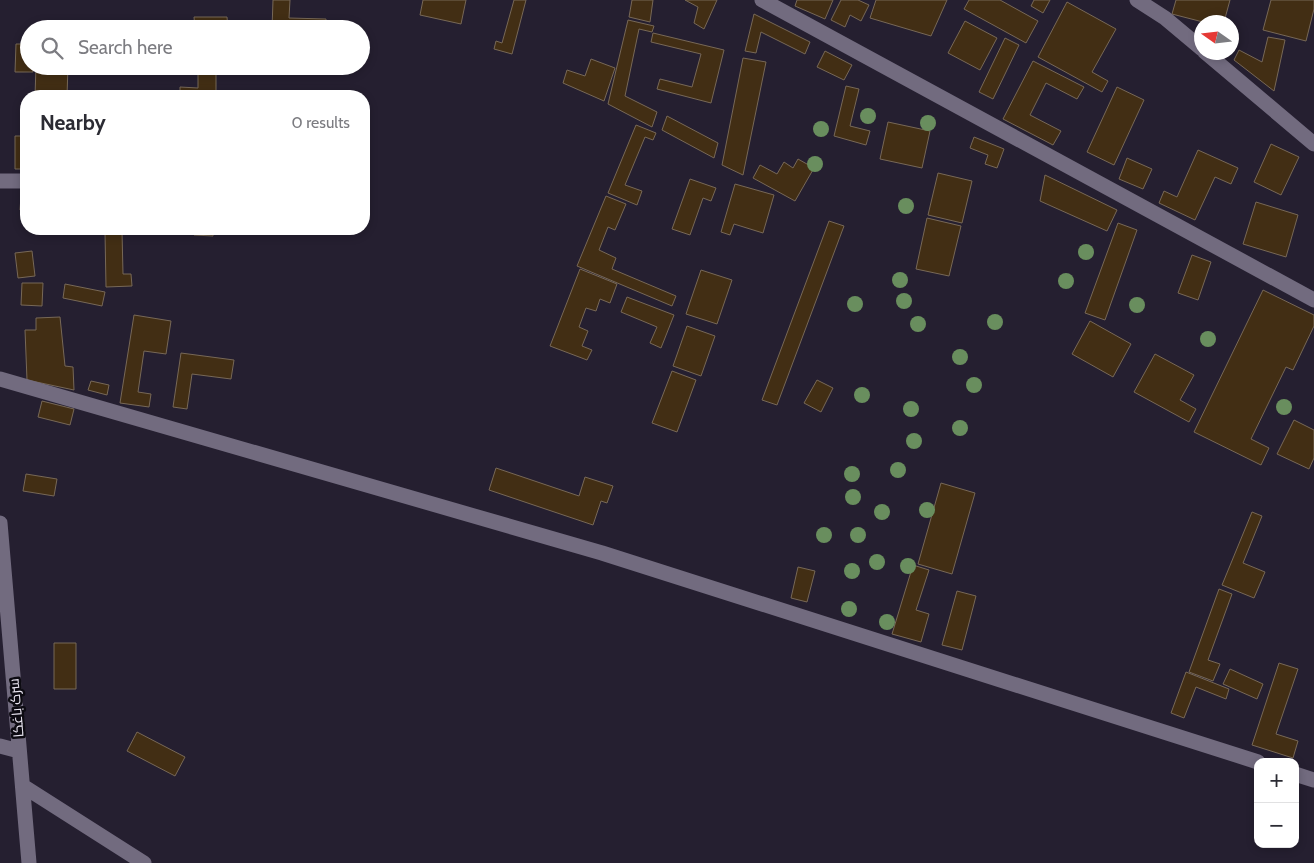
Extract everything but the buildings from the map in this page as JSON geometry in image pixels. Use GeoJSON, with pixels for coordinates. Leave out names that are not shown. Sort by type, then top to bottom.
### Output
{"type":"FeatureCollection","features":[{"type":"Feature","properties":{"kind":"street"},"geometry":{"type":"LineString","coordinates":[[762,0],[1314,300]]}},
{"type":"Feature","properties":{"kind":"street"},"geometry":{"type":"LineString","coordinates":[[1137,0],[1165,18],[1194,42]]}},
{"type":"Feature","properties":{"kind":"street"},"geometry":{"type":"LineString","coordinates":[[1214,60],[1314,144]]}},
{"type":"Feature","properties":{"kind":"street"},"geometry":{"type":"LineString","coordinates":[[0,181],[20,181]]}},
{"type":"Feature","properties":{"kind":"street"},"geometry":{"type":"LineString","coordinates":[[0,380],[602,553],[1254,761]]}},
{"type":"Feature","properties":{"kind":"street","name":"سرک باغکا"},"geometry":{"type":"LineString","coordinates":[[0,523],[29,863]]}},
{"type":"Feature","properties":{"kind":"street"},"geometry":{"type":"LineString","coordinates":[[0,746],[20,751]]}},
{"type":"Feature","properties":{"kind":"street"},"geometry":{"type":"LineString","coordinates":[[1299,775],[1314,780]]}},
{"type":"Feature","properties":{"kind":"street"},"geometry":{"type":"LineString","coordinates":[[22,786],[144,863]]}}]}
